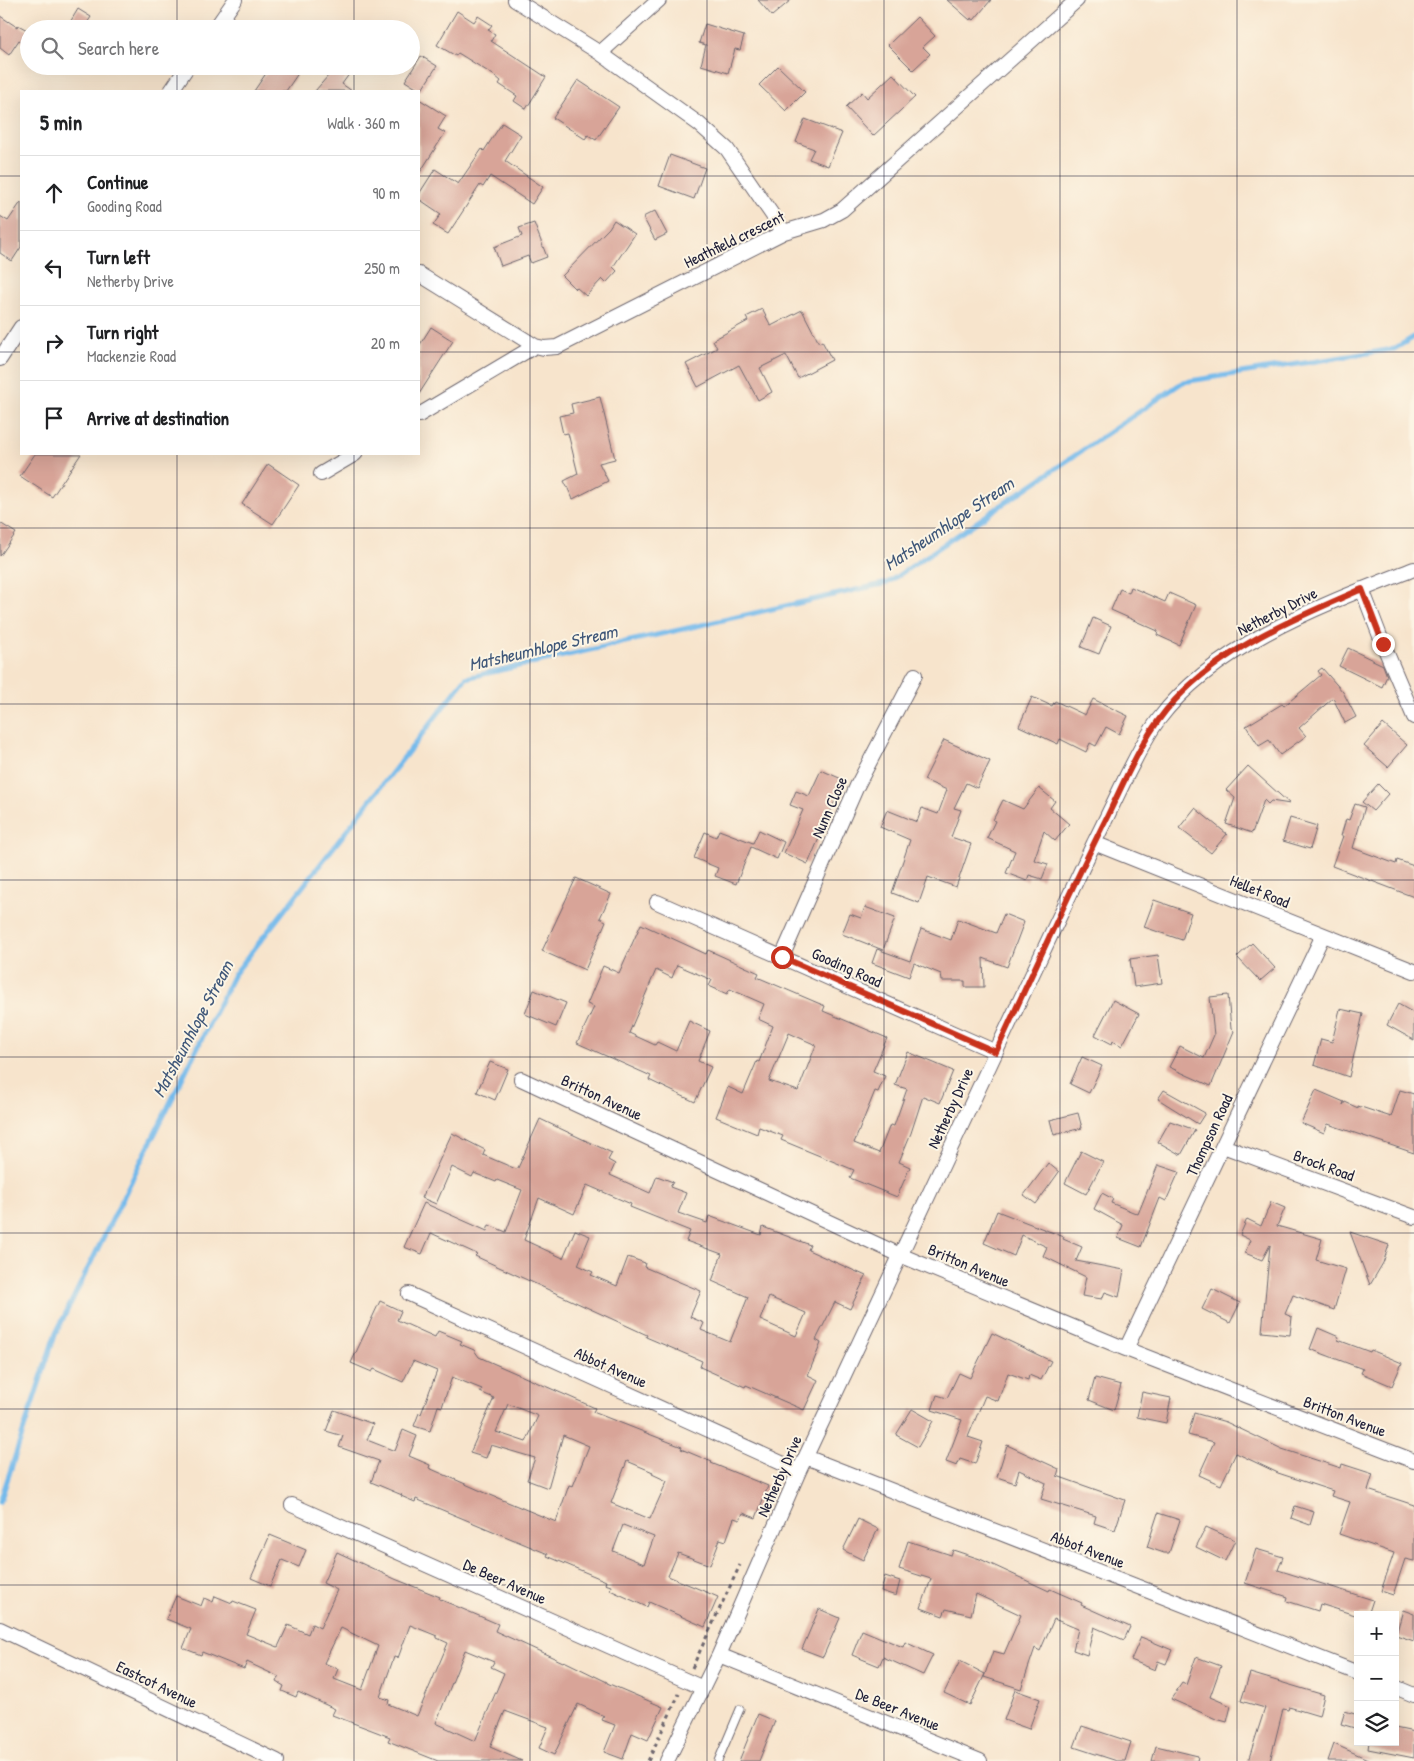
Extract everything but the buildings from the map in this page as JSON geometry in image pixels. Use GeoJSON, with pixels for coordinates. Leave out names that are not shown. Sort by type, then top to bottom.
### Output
{"type":"FeatureCollection","features":[{"type":"Feature","properties":{"kind":"street"},"geometry":{"type":"LineString","coordinates":[[221,20],[235,0]]}},
{"type":"Feature","properties":{"kind":"street"},"geometry":{"type":"LineString","coordinates":[[515,0],[600,53],[699,124],[727,149],[784,232]]}},
{"type":"Feature","properties":{"kind":"street"},"geometry":{"type":"LineString","coordinates":[[600,53],[659,0]]}},
{"type":"Feature","properties":{"kind":"street","name":"Heathfield crescent"},"geometry":{"type":"LineString","coordinates":[[535,346],[544,348],[557,347],[784,232],[824,220],[842,210],[1077,0]]}},
{"type":"Feature","properties":{"kind":"street"},"geometry":{"type":"LineString","coordinates":[[172,90],[182,75]]}},
{"type":"Feature","properties":{"kind":"street"},"geometry":{"type":"LineString","coordinates":[[420,275],[535,346],[420,415]]}},
{"type":"Feature","properties":{"kind":"street"},"geometry":{"type":"LineString","coordinates":[[0,359],[20,329]]}},
{"type":"Feature","properties":{"kind":"street"},"geometry":{"type":"LineString","coordinates":[[320,474],[353,455]]}},
{"type":"Feature","properties":{"kind":"street","name":"Netherby Drive"},"geometry":{"type":"LineString","coordinates":[[667,1761],[719,1655],[799,1471],[900,1255],[1094,843],[1145,740],[1176,699],[1208,670],[1253,640],[1298,617],[1414,569]]}},
{"type":"Feature","properties":{"kind":"street"},"geometry":{"type":"LineString","coordinates":[[1362,589],[1414,717]]}},
{"type":"Feature","properties":{"kind":"street","name":"Nunn Close"},"geometry":{"type":"LineString","coordinates":[[782,957],[857,786],[915,675]]}},
{"type":"Feature","properties":{"kind":"street","name":"Hellet Road"},"geometry":{"type":"LineString","coordinates":[[1094,843],[1414,971]]}},
{"type":"Feature","properties":{"kind":"street","name":"Gooding Road"},"geometry":{"type":"LineString","coordinates":[[657,902],[996,1052]]}},
{"type":"Feature","properties":{"kind":"street","name":"Thompson Road"},"geometry":{"type":"LineString","coordinates":[[1126,1349],[1323,935]]}},
{"type":"Feature","properties":{"kind":"street","name":"Britton Avenue"},"geometry":{"type":"LineString","coordinates":[[521,1079],[900,1255],[1126,1349],[1414,1461]]}},
{"type":"Feature","properties":{"kind":"street","name":"Brock Road"},"geometry":{"type":"LineString","coordinates":[[1223,1146],[1414,1217]]}},
{"type":"Feature","properties":{"kind":"street","name":"Abbot Avenue"},"geometry":{"type":"LineString","coordinates":[[409,1294],[799,1471]]}},
{"type":"Feature","properties":{"kind":"street","name":"Abbot Avenue"},"geometry":{"type":"LineString","coordinates":[[806,1457],[1354,1671]]}},
{"type":"Feature","properties":{"kind":"street","name":"De Beer Avenue"},"geometry":{"type":"LineString","coordinates":[[292,1505],[703,1688]]}},
{"type":"Feature","properties":{"kind":"street","name":"Eastcot Avenue"},"geometry":{"type":"LineString","coordinates":[[0,1629],[277,1761]]}},
{"type":"Feature","properties":{"kind":"street","name":"De Beer Avenue"},"geometry":{"type":"LineString","coordinates":[[719,1655],[978,1761]]}},
{"type":"Feature","properties":{"kind":"street"},"geometry":{"type":"LineString","coordinates":[[1399,1689],[1414,1695]]}},
{"type":"Feature","properties":{"kind":"lane"},"geometry":{"type":"LineString","coordinates":[[718,1761],[740,1709]]}},
{"type":"Feature","properties":{"kind":"waterway","name":"Matsheumhlope Stream"},"geometry":{"type":"LineString","coordinates":[[0,1502],[55,1335],[233,976],[466,678],[887,583],[1183,382],[1394,349],[1414,337]]}},
{"type":"Feature","properties":{"kind":"route"},"geometry":{"type":"LineString","coordinates":[[782,957],[996,1052],[1094,843],[1145,740],[1176,699],[1208,670],[1253,640],[1298,617],[1362,589],[1383,644]]}}]}
